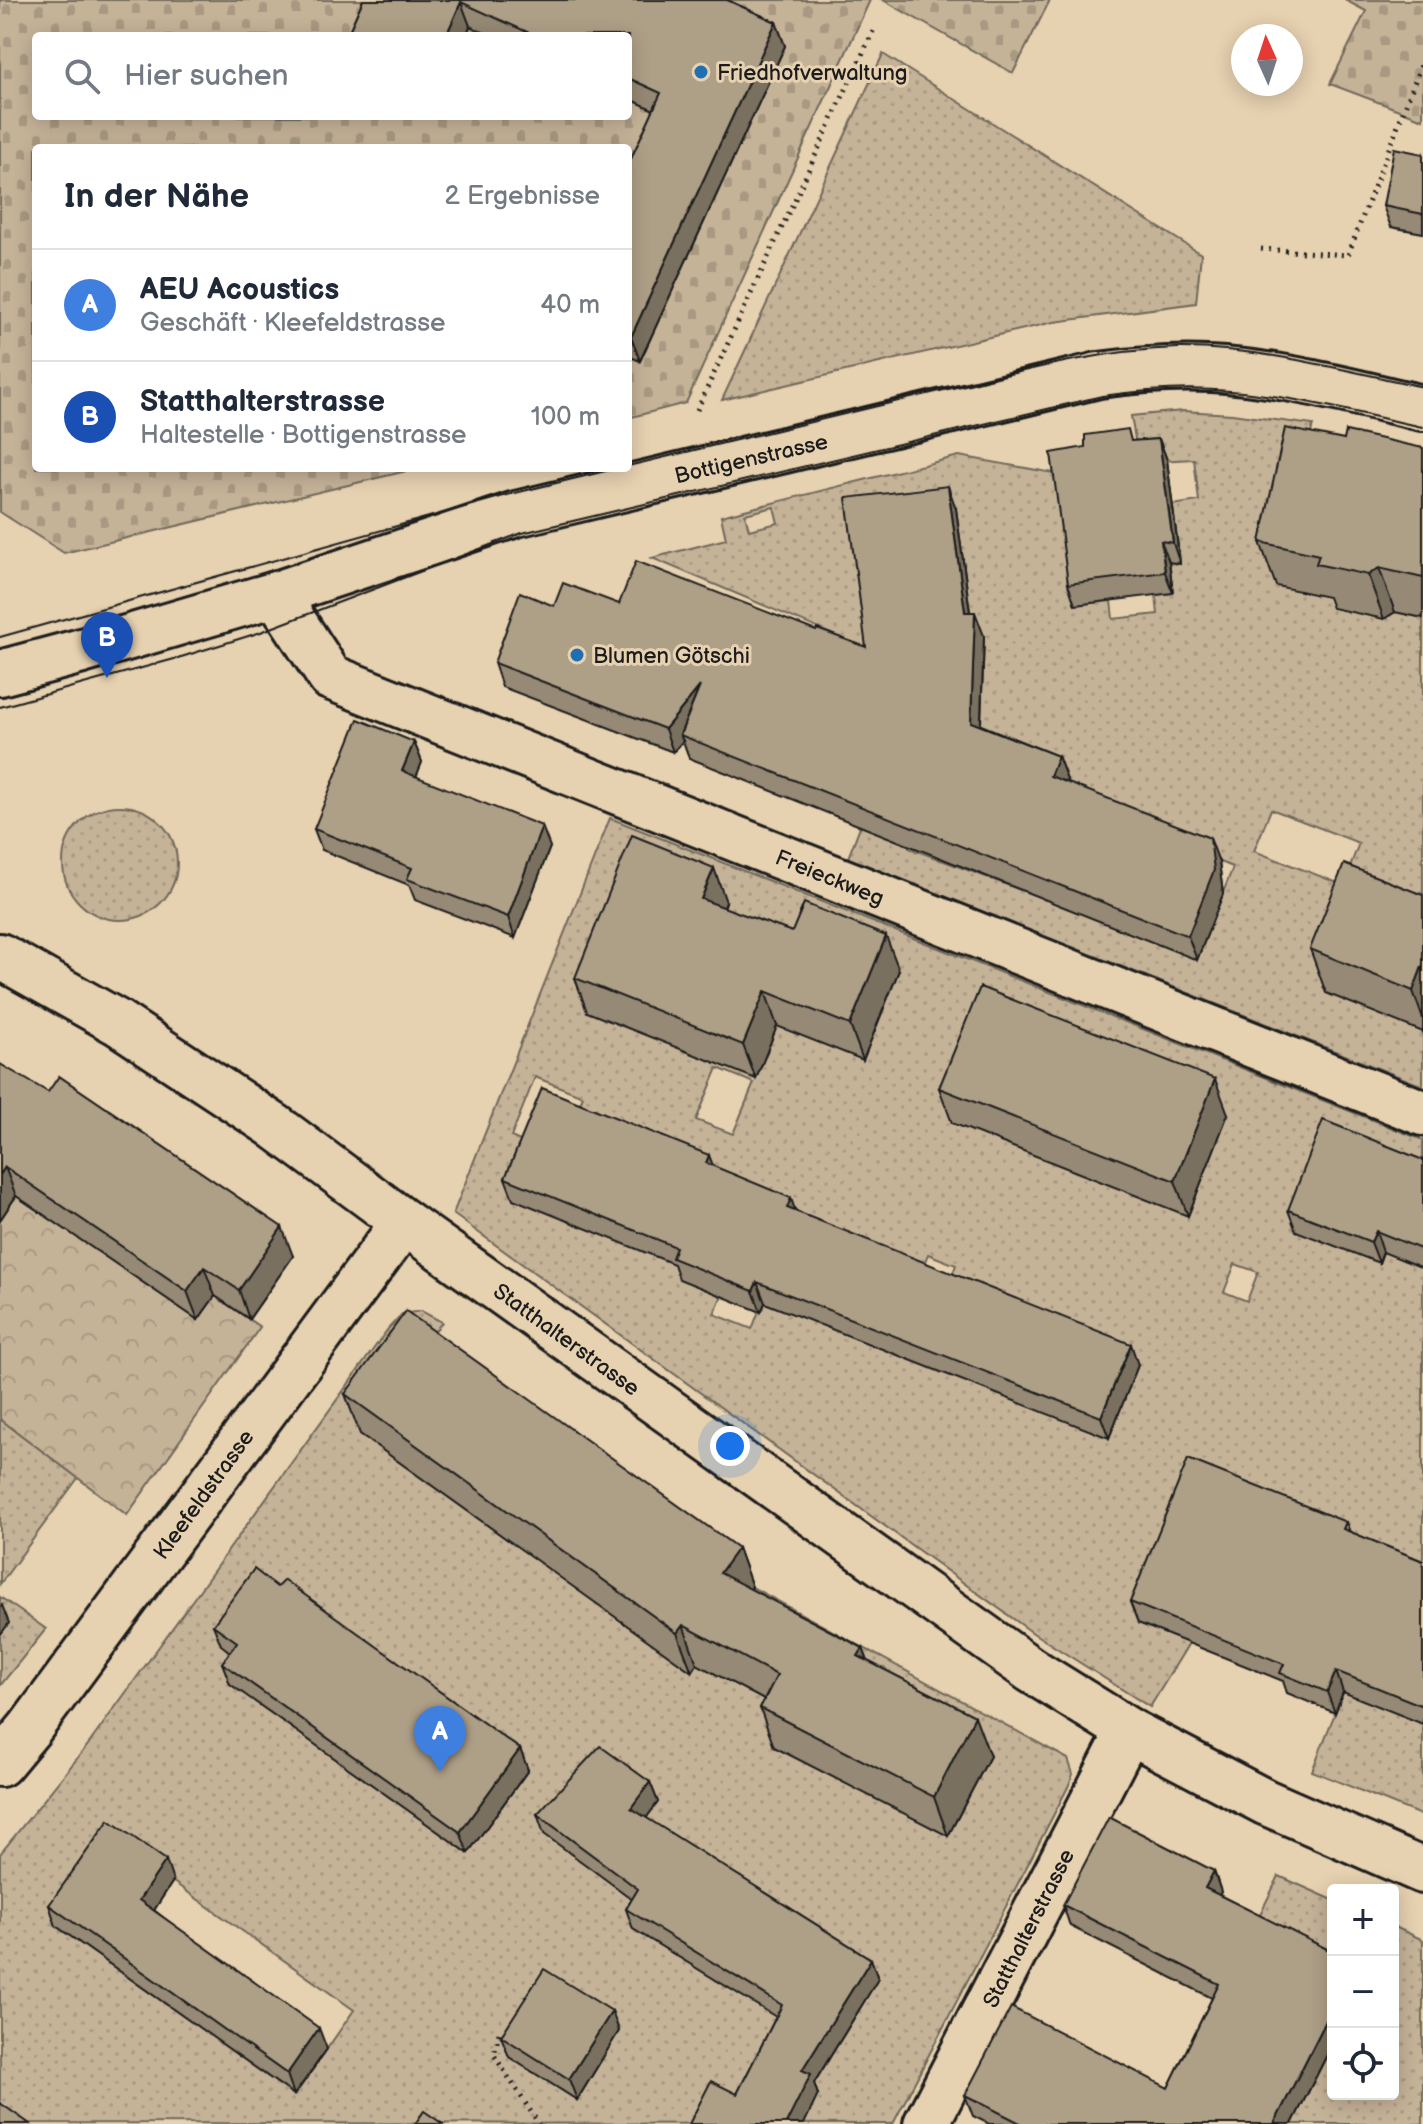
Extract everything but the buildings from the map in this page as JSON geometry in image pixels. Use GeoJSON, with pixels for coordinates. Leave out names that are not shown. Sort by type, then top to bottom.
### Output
{"type":"FeatureCollection","features":[{"type":"Feature","properties":{"kind":"street","name":"Bottigenstrasse"},"geometry":{"type":"LineString","coordinates":[[0,673],[276,594],[516,514],[1099,375],[1140,370],[1234,370],[1291,379],[1423,408]]}},
{"type":"Feature","properties":{"kind":"street","name":"Freieckweg"},"geometry":{"type":"LineString","coordinates":[[276,594],[330,677],[1423,1113]]}},
{"type":"Feature","properties":{"kind":"street","name":"Statthalterstrasse"},"geometry":{"type":"LineString","coordinates":[[0,956],[117,1022],[205,1078],[1031,1670],[1129,1731],[1265,1802],[1423,1871]]}},
{"type":"Feature","properties":{"kind":"street","name":"Kleefeldstrasse"},"geometry":{"type":"LineString","coordinates":[[0,1764],[30,1728],[404,1222]]}},
{"type":"Feature","properties":{"kind":"street","name":"Statthalterstrasse"},"geometry":{"type":"LineString","coordinates":[[926,2124],[1129,1731]]}},
{"type":"Feature","properties":{"kind":"path"},"geometry":{"type":"LineString","coordinates":[[697,410],[875,27]]}},
{"type":"Feature","properties":{"kind":"path"},"geometry":{"type":"LineString","coordinates":[[1261,249],[1348,255],[1423,60]]}},
{"type":"Feature","properties":{"kind":"path"},"geometry":{"type":"LineString","coordinates":[[499,2033],[494,2055],[539,2124]]}},
{"type":"Feature","properties":{"kind":"green space"},"geometry":{"type":"Polygon","coordinates":[[[0,0],[870,0],[686,403],[632,417],[632,144],[32,144],[32,472],[402,472],[64,553],[0,512],[0,0]]]}},
{"type":"Feature","properties":{"kind":"green space"},"geometry":{"type":"Polygon","coordinates":[[[883,0],[1050,0],[1013,73],[883,0]]]}},
{"type":"Feature","properties":{"kind":"green space"},"geometry":{"type":"Polygon","coordinates":[[[1345,0],[1423,0],[1423,119],[1330,84],[1366,11],[1345,0]]]}},
{"type":"Feature","properties":{"kind":"green space"},"geometry":{"type":"Polygon","coordinates":[[[883,54],[1201,254],[1196,303],[1054,322],[722,400],[883,54]]]}},
{"type":"Feature","properties":{"kind":"green space"},"geometry":{"type":"Polygon","coordinates":[[[1183,411],[1313,425],[1301,472],[1334,599],[1332,607],[1384,619],[1395,612],[1423,618],[1423,1086],[848,858],[919,671],[652,558],[726,539],[721,516],[959,456],[1059,474],[1075,605],[1111,601],[1113,619],[1158,614],[1156,595],[1173,593],[1169,562],[1180,561],[1172,505],[1199,501],[1194,459],[1139,462],[1131,416],[1183,411]],[[774,507],[745,514],[749,530],[778,523],[774,507]],[[953,735],[909,848],[1023,891],[1066,780],[953,735]],[[1271,809],[1254,851],[1343,885],[1359,843],[1271,809]],[[1149,835],[1113,926],[1197,959],[1233,867],[1149,835]]]}},
{"type":"Feature","properties":{"kind":"green space"},"geometry":{"type":"Polygon","coordinates":[[[120,806],[142,810],[161,822],[173,841],[177,863],[173,885],[161,904],[142,916],[120,920],[98,916],[79,904],[67,885],[63,863],[67,841],[79,822],[98,810],[120,806]]]}},
{"type":"Feature","properties":{"kind":"green space"},"geometry":{"type":"Polygon","coordinates":[[[610,818],[1423,1140],[1423,1816],[1312,1771],[1357,1658],[1138,1623],[1189,1643],[1150,1707],[1033,1633],[453,1214],[610,818]],[[718,1068],[696,1120],[733,1134],[754,1083],[718,1068]],[[535,1077],[511,1137],[534,1147],[515,1200],[574,1118],[583,1096],[535,1077]],[[928,1254],[919,1277],[981,1387],[1109,1437],[1138,1364],[947,1289],[956,1265],[928,1254]],[[1235,1264],[1224,1292],[1247,1301],[1258,1272],[1235,1264]],[[722,1295],[714,1314],[752,1329],[759,1311],[722,1295]]]}},
{"type":"Feature","properties":{"kind":"green space"},"geometry":{"type":"Polygon","coordinates":[[[16,1196],[215,1296],[260,1327],[127,1515],[0,1419],[0,1220],[16,1196]]]}},
{"type":"Feature","properties":{"kind":"green space"},"geometry":{"type":"Polygon","coordinates":[[[421,1311],[442,1322],[420,1350],[692,1671],[752,1587],[1068,1759],[1073,1774],[1068,1787],[893,2124],[0,2123],[0,1854],[88,1745],[388,1329],[402,1314],[421,1311]],[[245,1662],[467,1853],[528,1770],[245,1662]],[[117,1842],[57,1926],[295,2095],[354,2010],[117,1842]]]}},
{"type":"Feature","properties":{"kind":"green space"},"geometry":{"type":"Polygon","coordinates":[[[0,1419],[78,1478],[0,1584],[0,1419]]]}},
{"type":"Feature","properties":{"kind":"green space"},"geometry":{"type":"Polygon","coordinates":[[[0,1597],[46,1629],[0,1686],[0,1635],[8,1623],[0,1617],[0,1597]]]}},
{"type":"Feature","properties":{"kind":"green space"},"geometry":{"type":"Polygon","coordinates":[[[1279,1876],[1327,1897],[1327,2100],[1399,2100],[1399,1929],[1423,1940],[1423,2124],[1193,2124],[1163,2109],[1279,1876]]]}},
{"type":"Feature","properties":{"kind":"tram line"},"geometry":{"type":"LineString","coordinates":[[632,465],[1029,370],[1088,357],[1148,350],[1209,349],[1271,355],[1423,387]]}},
{"type":"Feature","properties":{"kind":"tram line"},"geometry":{"type":"LineString","coordinates":[[0,707],[258,633],[522,533],[1102,396],[1198,389],[1254,393],[1423,427]]}},
{"type":"Feature","properties":{"kind":"tram line"},"geometry":{"type":"LineString","coordinates":[[0,637],[511,494],[602,472]]}},
{"type":"Feature","properties":{"kind":"place","name":"Friedhofverwaltung"},"geometry":{"type":"Point","coordinates":[701,72]}},
{"type":"Feature","properties":{"kind":"place","name":"Blumen Götschi"},"geometry":{"type":"Point","coordinates":[577,655]}},
{"type":"Feature","properties":{"kind":"place","name":"Statthalterstrasse"},"geometry":{"type":"Point","coordinates":[107,678]}},
{"type":"Feature","properties":{"kind":"place","name":"AEU Acoustics"},"geometry":{"type":"Point","coordinates":[440,1772]}}]}
